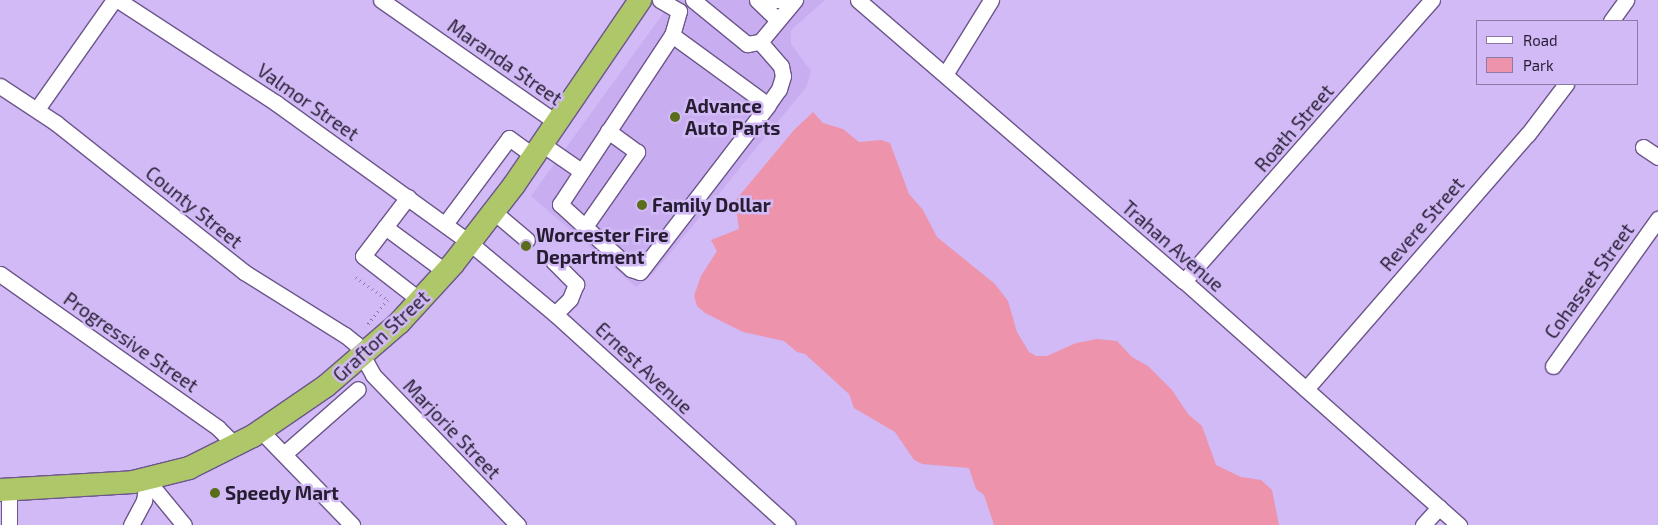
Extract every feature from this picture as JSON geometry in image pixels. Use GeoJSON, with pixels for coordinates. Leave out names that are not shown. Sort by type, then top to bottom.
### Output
{"type":"FeatureCollection","features":[{"type":"Feature","properties":{"kind":"highway","name":"Grafton Street"},"geometry":{"type":"LineString","coordinates":[[4,490],[147,480],[189,468],[236,446],[261,431],[363,356],[421,300],[470,243],[643,1]]}},
{"type":"Feature","properties":{"kind":"street"},"geometry":{"type":"LineString","coordinates":[[37,109],[114,0]]}},
{"type":"Feature","properties":{"kind":"street","name":"Valmor Street"},"geometry":{"type":"LineString","coordinates":[[118,0],[276,103],[470,243]]}},
{"type":"Feature","properties":{"kind":"street","name":"Maranda Street"},"geometry":{"type":"LineString","coordinates":[[381,0],[557,123]]}},
{"type":"Feature","properties":{"kind":"street"},"geometry":{"type":"LineString","coordinates":[[757,0],[778,20]]}},
{"type":"Feature","properties":{"kind":"street"},"geometry":{"type":"LineString","coordinates":[[769,0],[780,0]]}},
{"type":"Feature","properties":{"kind":"street"},"geometry":{"type":"LineString","coordinates":[[760,42],[781,66],[783,76],[779,89],[640,272],[631,269],[560,204],[672,35],[679,11],[693,1],[747,44],[760,42],[795,0]]}},
{"type":"Feature","properties":{"kind":"street","name":"Trahan Avenue"},"geometry":{"type":"LineString","coordinates":[[858,0],[946,73],[1459,525]]}},
{"type":"Feature","properties":{"kind":"street"},"geometry":{"type":"LineString","coordinates":[[946,73],[991,0]]}},
{"type":"Feature","properties":{"kind":"street","name":"Roath Street"},"geometry":{"type":"LineString","coordinates":[[1184,281],[1432,0]]}},
{"type":"Feature","properties":{"kind":"street"},"geometry":{"type":"LineString","coordinates":[[1612,20],[1626,0]]}},
{"type":"Feature","properties":{"kind":"street"},"geometry":{"type":"LineString","coordinates":[[643,1],[679,11]]}},
{"type":"Feature","properties":{"kind":"street"},"geometry":{"type":"LineString","coordinates":[[672,35],[768,104]]}},
{"type":"Feature","properties":{"kind":"street","name":"Revere Street"},"geometry":{"type":"LineString","coordinates":[[1306,389],[1528,134],[1565,85]]}},
{"type":"Feature","properties":{"kind":"street","name":"County Street"},"geometry":{"type":"LineString","coordinates":[[0,86],[37,109],[244,272],[345,335],[363,356]]}},
{"type":"Feature","properties":{"kind":"street"},"geometry":{"type":"LineString","coordinates":[[584,228],[637,152],[608,131]]}},
{"type":"Feature","properties":{"kind":"street"},"geometry":{"type":"LineString","coordinates":[[445,224],[509,138],[581,171]]}},
{"type":"Feature","properties":{"kind":"street"},"geometry":{"type":"LineString","coordinates":[[1643,147],[1658,157]]}},
{"type":"Feature","properties":{"kind":"street"},"geometry":{"type":"LineString","coordinates":[[408,197],[363,256],[421,300]]}},
{"type":"Feature","properties":{"kind":"street"},"geometry":{"type":"LineString","coordinates":[[494,212],[527,240]]}},
{"type":"Feature","properties":{"kind":"street","name":"Cohasset Street"},"geometry":{"type":"LineString","coordinates":[[1553,366],[1658,219]]}},
{"type":"Feature","properties":{"kind":"street"},"geometry":{"type":"LineString","coordinates":[[385,227],[446,272]]}},
{"type":"Feature","properties":{"kind":"street","name":"Ernest Avenue"},"geometry":{"type":"LineString","coordinates":[[470,243],[555,314],[788,525]]}},
{"type":"Feature","properties":{"kind":"street"},"geometry":{"type":"LineString","coordinates":[[553,261],[576,284],[570,299],[555,314]]}},
{"type":"Feature","properties":{"kind":"street","name":"Progressive Street"},"geometry":{"type":"LineString","coordinates":[[0,274],[218,428],[236,446]]}},
{"type":"Feature","properties":{"kind":"street","name":"Marjorie Street"},"geometry":{"type":"LineString","coordinates":[[363,356],[373,375],[518,525]]}},
{"type":"Feature","properties":{"kind":"street"},"geometry":{"type":"LineString","coordinates":[[284,454],[358,389]]}},
{"type":"Feature","properties":{"kind":"street"},"geometry":{"type":"LineString","coordinates":[[261,431],[352,525]]}},
{"type":"Feature","properties":{"kind":"street"},"geometry":{"type":"LineString","coordinates":[[131,525],[144,501],[147,480]]}},
{"type":"Feature","properties":{"kind":"street"},"geometry":{"type":"LineString","coordinates":[[147,480],[184,525]]}},
{"type":"Feature","properties":{"kind":"street"},"geometry":{"type":"LineString","coordinates":[[4,490],[9,525]]}},
{"type":"Feature","properties":{"kind":"street"},"geometry":{"type":"LineString","coordinates":[[1423,525],[1439,507]]}},
{"type":"Feature","properties":{"kind":"path"},"geometry":{"type":"LineString","coordinates":[[356,277],[388,300],[363,330]]}},
{"type":"Feature","properties":{"kind":"shaded area"},"geometry":{"type":"Polygon","coordinates":[[[668,0],[825,0],[791,30],[791,44],[811,71],[807,86],[654,273],[636,287],[531,196],[662,15],[668,0]]]}},
{"type":"Feature","properties":{"kind":"green space"},"geometry":{"type":"Polygon","coordinates":[[[813,112],[823,123],[843,129],[859,142],[881,140],[890,143],[909,194],[923,210],[937,237],[995,284],[1008,301],[1017,332],[1029,352],[1036,356],[1047,356],[1076,343],[1097,339],[1117,341],[1132,357],[1148,366],[1172,390],[1188,414],[1202,426],[1216,465],[1241,477],[1261,480],[1272,490],[1279,525],[994,525],[984,495],[976,489],[969,468],[922,464],[914,460],[895,432],[854,408],[849,394],[805,354],[797,352],[784,341],[743,332],[705,313],[697,306],[694,296],[701,276],[717,251],[711,240],[739,229],[735,201],[794,130],[813,112]]]}},
{"type":"Feature","properties":{"kind":"place","name":"Advance Auto Parts"},"geometry":{"type":"Point","coordinates":[675,117]}},
{"type":"Feature","properties":{"kind":"place","name":"Family Dollar"},"geometry":{"type":"Point","coordinates":[642,205]}},
{"type":"Feature","properties":{"kind":"place","name":"Worcester Fire Department"},"geometry":{"type":"Point","coordinates":[526,246]}},
{"type":"Feature","properties":{"kind":"place","name":"Speedy Mart"},"geometry":{"type":"Point","coordinates":[215,493]}}]}
